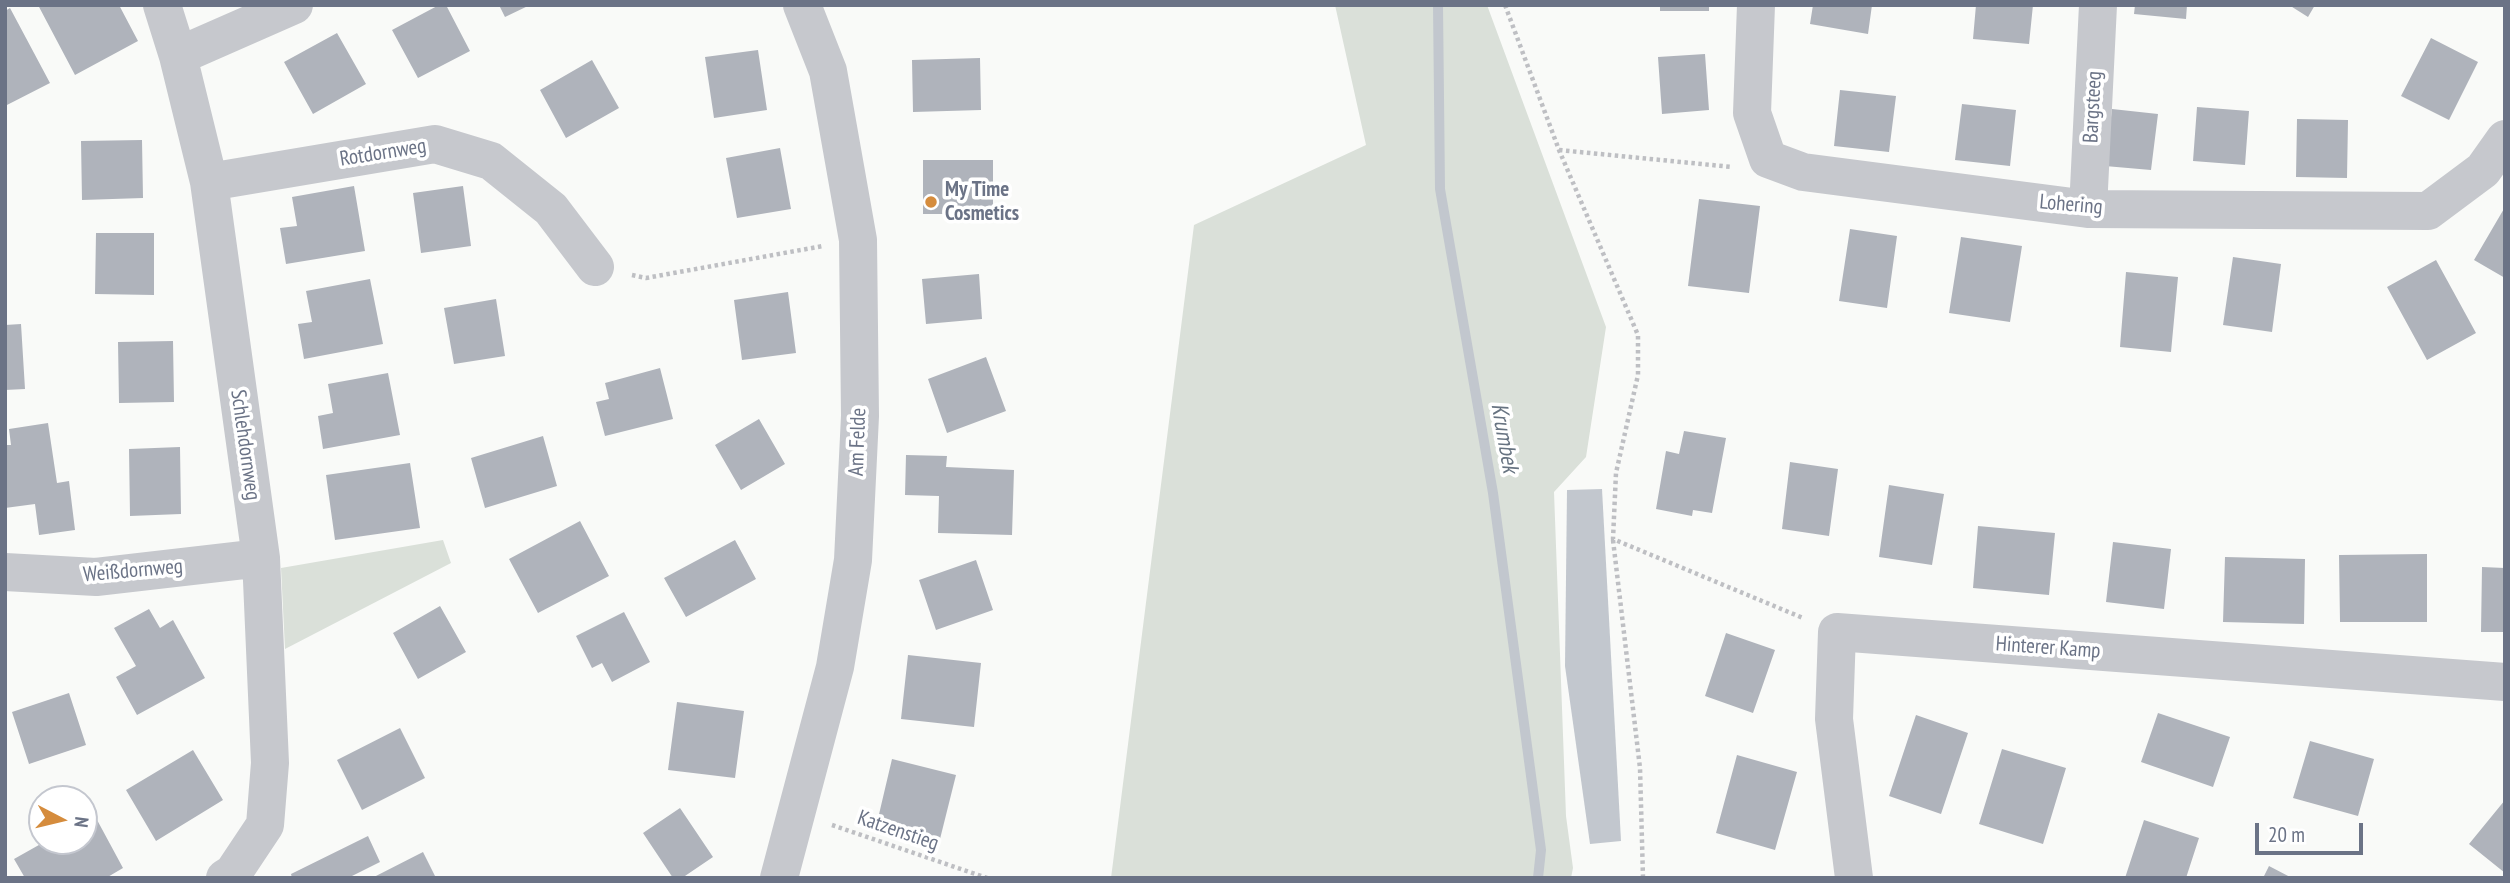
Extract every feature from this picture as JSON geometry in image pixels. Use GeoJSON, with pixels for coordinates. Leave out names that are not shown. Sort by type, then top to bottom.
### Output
{"type":"FeatureCollection","features":[{"type":"Feature","properties":{"kind":"street","name":"Schlehdornweg"},"geometry":{"type":"LineString","coordinates":[[162,5],[178,56],[209,182],[261,558],[270,762],[265,825],[233,873],[225,878]]}},
{"type":"Feature","properties":{"kind":"street"},"geometry":{"type":"LineString","coordinates":[[178,56],[294,5]]}},
{"type":"Feature","properties":{"kind":"street","name":"Am Felde"},"geometry":{"type":"LineString","coordinates":[[779,878],[835,667],[853,559],[860,416],[858,240],[828,71],[802,5]]}},
{"type":"Feature","properties":{"kind":"street"},"geometry":{"type":"LineString","coordinates":[[1756,5],[1752,113],[1768,159]]}},
{"type":"Feature","properties":{"kind":"street","name":"Bargsteeg"},"geometry":{"type":"LineString","coordinates":[[2088,209],[2098,5]]}},
{"type":"Feature","properties":{"kind":"street","name":"Lohering"},"geometry":{"type":"LineString","coordinates":[[1768,159],[1803,172],[2088,209],[2428,211],[2483,170],[2505,139]]}},
{"type":"Feature","properties":{"kind":"street","name":"Rotdornweg"},"geometry":{"type":"LineString","coordinates":[[209,182],[435,144],[491,162],[551,208],[595,267]]}},
{"type":"Feature","properties":{"kind":"street","name":"Weißdornweg"},"geometry":{"type":"LineString","coordinates":[[5,572],[96,577],[261,558]]}},
{"type":"Feature","properties":{"kind":"street"},"geometry":{"type":"LineString","coordinates":[[1837,632],[1834,719],[1854,878]]}},
{"type":"Feature","properties":{"kind":"street","name":"Hinterer Kamp"},"geometry":{"type":"LineString","coordinates":[[1837,632],[2505,682]]}},
{"type":"Feature","properties":{"kind":"path"},"geometry":{"type":"LineString","coordinates":[[1505,5],[1559,150],[1638,335],[1638,375],[1616,473],[1613,539],[1640,768],[1643,878]]}},
{"type":"Feature","properties":{"kind":"path"},"geometry":{"type":"LineString","coordinates":[[1559,150],[1740,167],[1768,159]]}},
{"type":"Feature","properties":{"kind":"path"},"geometry":{"type":"LineString","coordinates":[[595,267],[646,278],[858,240]]}},
{"type":"Feature","properties":{"kind":"path"},"geometry":{"type":"LineString","coordinates":[[1613,539],[1837,632]]}},
{"type":"Feature","properties":{"kind":"path","name":"Katzenstieg"},"geometry":{"type":"LineString","coordinates":[[798,814],[987,878]]}},
{"type":"Feature","properties":{"kind":"shaded area"},"geometry":{"type":"Polygon","coordinates":[[[1335,5],[1487,5],[1606,327],[1586,457],[1554,492],[1566,816],[1573,868],[1571,878],[1111,878],[1194,225],[1366,145],[1335,5]]]}},
{"type":"Feature","properties":{"kind":"shaded area"},"geometry":{"type":"Polygon","coordinates":[[[1602,489],[1621,841],[1590,844],[1565,666],[1567,490],[1602,489]]]}},
{"type":"Feature","properties":{"kind":"shaded area"},"geometry":{"type":"Polygon","coordinates":[[[443,540],[451,563],[285,649],[281,568],[443,540]]]}},
{"type":"Feature","properties":{"kind":"building"},"geometry":{"type":"Polygon","coordinates":[[[38,5],[119,5],[138,41],[75,75],[38,5]]]}},
{"type":"Feature","properties":{"kind":"building"},"geometry":{"type":"Polygon","coordinates":[[[439,5],[446,5],[470,51],[418,78],[392,30],[439,5]]]}},
{"type":"Feature","properties":{"kind":"building"},"geometry":{"type":"Polygon","coordinates":[[[499,5],[530,5],[505,17],[499,5]]]}},
{"type":"Feature","properties":{"kind":"building"},"geometry":{"type":"Polygon","coordinates":[[[1660,5],[1709,5],[1709,11],[1660,11],[1660,5]]]}},
{"type":"Feature","properties":{"kind":"building"},"geometry":{"type":"Polygon","coordinates":[[[1813,5],[1872,5],[1868,34],[1810,24],[1813,5]]]}},
{"type":"Feature","properties":{"kind":"building"},"geometry":{"type":"Polygon","coordinates":[[[1976,5],[2033,5],[2029,44],[1973,39],[1976,5]]]}},
{"type":"Feature","properties":{"kind":"building"},"geometry":{"type":"Polygon","coordinates":[[[2135,5],[2187,5],[2186,19],[2134,14],[2135,5]]]}},
{"type":"Feature","properties":{"kind":"building"},"geometry":{"type":"Polygon","coordinates":[[[2289,5],[2315,5],[2308,17],[2289,5]]]}},
{"type":"Feature","properties":{"kind":"building"},"geometry":{"type":"Polygon","coordinates":[[[10,8],[50,83],[5,106],[5,11],[10,8]]]}},
{"type":"Feature","properties":{"kind":"building"},"geometry":{"type":"Polygon","coordinates":[[[337,33],[366,84],[313,114],[284,62],[337,33]]]}},
{"type":"Feature","properties":{"kind":"building"},"geometry":{"type":"Polygon","coordinates":[[[2431,38],[2478,62],[2449,120],[2401,96],[2431,38]]]}},
{"type":"Feature","properties":{"kind":"building"},"geometry":{"type":"Polygon","coordinates":[[[758,50],[767,110],[714,118],[705,57],[758,50]]]}},
{"type":"Feature","properties":{"kind":"building"},"geometry":{"type":"Polygon","coordinates":[[[1705,54],[1709,110],[1662,114],[1658,57],[1705,54]]]}},
{"type":"Feature","properties":{"kind":"building"},"geometry":{"type":"Polygon","coordinates":[[[980,58],[981,110],[913,112],[912,60],[980,58]]]}},
{"type":"Feature","properties":{"kind":"building"},"geometry":{"type":"Polygon","coordinates":[[[592,60],[619,108],[566,138],[540,90],[592,60]]]}},
{"type":"Feature","properties":{"kind":"building"},"geometry":{"type":"Polygon","coordinates":[[[1840,90],[1896,96],[1889,152],[1834,146],[1840,90]]]}},
{"type":"Feature","properties":{"kind":"building"},"geometry":{"type":"Polygon","coordinates":[[[1962,104],[2016,110],[2010,166],[1955,160],[1962,104]]]}},
{"type":"Feature","properties":{"kind":"building"},"geometry":{"type":"Polygon","coordinates":[[[2197,107],[2249,111],[2245,165],[2193,161],[2197,107]]]}},
{"type":"Feature","properties":{"kind":"building"},"geometry":{"type":"Polygon","coordinates":[[[2112,109],[2158,114],[2151,170],[2105,166],[2112,109]]]}},
{"type":"Feature","properties":{"kind":"building"},"geometry":{"type":"Polygon","coordinates":[[[2297,119],[2348,120],[2347,178],[2296,177],[2297,119]]]}},
{"type":"Feature","properties":{"kind":"building"},"geometry":{"type":"Polygon","coordinates":[[[142,140],[143,198],[82,200],[81,141],[142,140]]]}},
{"type":"Feature","properties":{"kind":"building"},"geometry":{"type":"Polygon","coordinates":[[[780,148],[791,209],[737,218],[726,158],[780,148]]]}},
{"type":"Feature","properties":{"kind":"building"},"geometry":{"type":"Polygon","coordinates":[[[923,160],[993,160],[993,214],[923,214],[923,160]]]}},
{"type":"Feature","properties":{"kind":"building"},"geometry":{"type":"Polygon","coordinates":[[[354,186],[365,251],[286,264],[280,228],[297,226],[292,197],[354,186]]]}},
{"type":"Feature","properties":{"kind":"building"},"geometry":{"type":"Polygon","coordinates":[[[463,186],[471,246],[421,253],[413,193],[463,186]]]}},
{"type":"Feature","properties":{"kind":"building"},"geometry":{"type":"Polygon","coordinates":[[[1699,199],[1760,206],[1749,293],[1688,286],[1699,199]]]}},
{"type":"Feature","properties":{"kind":"building"},"geometry":{"type":"Polygon","coordinates":[[[2505,207],[2505,278],[2474,260],[2505,207]]]}},
{"type":"Feature","properties":{"kind":"building"},"geometry":{"type":"Polygon","coordinates":[[[1850,229],[1897,236],[1887,308],[1839,301],[1850,229]]]}},
{"type":"Feature","properties":{"kind":"building"},"geometry":{"type":"Polygon","coordinates":[[[96,233],[154,233],[154,295],[95,294],[96,233]]]}},
{"type":"Feature","properties":{"kind":"building"},"geometry":{"type":"Polygon","coordinates":[[[1961,237],[2022,246],[2010,322],[1949,313],[1961,237]]]}},
{"type":"Feature","properties":{"kind":"building"},"geometry":{"type":"Polygon","coordinates":[[[2233,257],[2281,264],[2272,332],[2223,325],[2233,257]]]}},
{"type":"Feature","properties":{"kind":"building"},"geometry":{"type":"Polygon","coordinates":[[[2436,260],[2476,333],[2427,360],[2387,287],[2436,260]]]}},
{"type":"Feature","properties":{"kind":"building"},"geometry":{"type":"Polygon","coordinates":[[[2126,272],[2178,277],[2171,352],[2120,347],[2126,272]]]}},
{"type":"Feature","properties":{"kind":"building"},"geometry":{"type":"Polygon","coordinates":[[[979,274],[982,319],[926,324],[922,279],[979,274]]]}},
{"type":"Feature","properties":{"kind":"building"},"geometry":{"type":"Polygon","coordinates":[[[370,279],[383,344],[304,359],[298,324],[312,322],[306,291],[370,279]]]}},
{"type":"Feature","properties":{"kind":"building"},"geometry":{"type":"Polygon","coordinates":[[[788,292],[796,353],[742,360],[734,300],[788,292]]]}},
{"type":"Feature","properties":{"kind":"building"},"geometry":{"type":"Polygon","coordinates":[[[496,299],[505,356],[454,364],[444,308],[496,299]]]}},
{"type":"Feature","properties":{"kind":"building"},"geometry":{"type":"Polygon","coordinates":[[[21,324],[25,389],[5,390],[5,325],[21,324]]]}},
{"type":"Feature","properties":{"kind":"building"},"geometry":{"type":"Polygon","coordinates":[[[173,341],[174,402],[119,403],[118,342],[173,341]]]}},
{"type":"Feature","properties":{"kind":"building"},"geometry":{"type":"Polygon","coordinates":[[[986,357],[1006,411],[947,433],[928,379],[986,357]]]}},
{"type":"Feature","properties":{"kind":"building"},"geometry":{"type":"Polygon","coordinates":[[[660,368],[673,419],[605,436],[596,402],[609,399],[605,383],[660,368]]]}},
{"type":"Feature","properties":{"kind":"building"},"geometry":{"type":"Polygon","coordinates":[[[388,373],[400,435],[323,449],[318,416],[333,413],[328,384],[388,373]]]}},
{"type":"Feature","properties":{"kind":"building"},"geometry":{"type":"Polygon","coordinates":[[[759,419],[785,464],[741,490],[715,445],[759,419]]]}},
{"type":"Feature","properties":{"kind":"building"},"geometry":{"type":"Polygon","coordinates":[[[48,423],[57,483],[69,481],[75,530],[39,535],[35,504],[5,508],[5,445],[11,445],[9,429],[48,423]]]}},
{"type":"Feature","properties":{"kind":"building"},"geometry":{"type":"Polygon","coordinates":[[[1684,431],[1726,438],[1712,513],[1693,510],[1692,516],[1656,509],[1666,451],[1679,454],[1684,431]]]}},
{"type":"Feature","properties":{"kind":"building"},"geometry":{"type":"Polygon","coordinates":[[[543,436],[557,486],[485,508],[471,458],[543,436]]]}},
{"type":"Feature","properties":{"kind":"building"},"geometry":{"type":"Polygon","coordinates":[[[180,447],[181,514],[130,516],[129,449],[180,447]]]}},
{"type":"Feature","properties":{"kind":"building"},"geometry":{"type":"Polygon","coordinates":[[[906,455],[947,456],[946,467],[1014,470],[1012,535],[938,533],[939,496],[905,495],[906,455]]]}},
{"type":"Feature","properties":{"kind":"building"},"geometry":{"type":"Polygon","coordinates":[[[1790,462],[1838,469],[1829,536],[1782,529],[1790,462]]]}},
{"type":"Feature","properties":{"kind":"building"},"geometry":{"type":"Polygon","coordinates":[[[410,463],[420,528],[335,540],[326,475],[410,463]]]}},
{"type":"Feature","properties":{"kind":"building"},"geometry":{"type":"Polygon","coordinates":[[[1889,485],[1944,494],[1932,565],[1879,557],[1889,485]]]}},
{"type":"Feature","properties":{"kind":"building"},"geometry":{"type":"Polygon","coordinates":[[[580,521],[609,576],[538,613],[509,559],[580,521]]]}},
{"type":"Feature","properties":{"kind":"building"},"geometry":{"type":"Polygon","coordinates":[[[1978,526],[2055,533],[2049,595],[1973,588],[1978,526]]]}},
{"type":"Feature","properties":{"kind":"building"},"geometry":{"type":"Polygon","coordinates":[[[735,540],[756,579],[686,617],[664,578],[735,540]]]}},
{"type":"Feature","properties":{"kind":"building"},"geometry":{"type":"Polygon","coordinates":[[[2113,542],[2171,549],[2164,609],[2106,602],[2113,542]]]}},
{"type":"Feature","properties":{"kind":"building"},"geometry":{"type":"Polygon","coordinates":[[[2427,554],[2427,622],[2340,622],[2339,555],[2427,554]]]}},
{"type":"Feature","properties":{"kind":"building"},"geometry":{"type":"Polygon","coordinates":[[[2225,557],[2305,559],[2304,624],[2223,622],[2225,557]]]}},
{"type":"Feature","properties":{"kind":"building"},"geometry":{"type":"Polygon","coordinates":[[[976,560],[993,610],[936,630],[919,580],[976,560]]]}},
{"type":"Feature","properties":{"kind":"building"},"geometry":{"type":"Polygon","coordinates":[[[2482,567],[2505,568],[2505,632],[2481,632],[2482,567]]]}},
{"type":"Feature","properties":{"kind":"building"},"geometry":{"type":"Polygon","coordinates":[[[440,606],[466,652],[418,679],[393,633],[440,606]]]}},
{"type":"Feature","properties":{"kind":"building"},"geometry":{"type":"Polygon","coordinates":[[[149,609],[160,628],[173,620],[205,678],[137,715],[116,677],[136,666],[114,628],[149,609]]]}},
{"type":"Feature","properties":{"kind":"building"},"geometry":{"type":"Polygon","coordinates":[[[624,612],[650,662],[612,682],[602,663],[592,668],[576,636],[624,612]]]}},
{"type":"Feature","properties":{"kind":"building"},"geometry":{"type":"Polygon","coordinates":[[[1726,633],[1775,650],[1753,713],[1705,696],[1726,633]]]}},
{"type":"Feature","properties":{"kind":"building"},"geometry":{"type":"Polygon","coordinates":[[[908,655],[981,663],[974,727],[901,719],[908,655]]]}},
{"type":"Feature","properties":{"kind":"building"},"geometry":{"type":"Polygon","coordinates":[[[69,693],[86,745],[29,764],[12,712],[69,693]]]}},
{"type":"Feature","properties":{"kind":"building"},"geometry":{"type":"Polygon","coordinates":[[[677,702],[744,711],[735,778],[668,770],[677,702]]]}},
{"type":"Feature","properties":{"kind":"building"},"geometry":{"type":"Polygon","coordinates":[[[2158,713],[2230,737],[2213,787],[2141,762],[2158,713]]]}},
{"type":"Feature","properties":{"kind":"building"},"geometry":{"type":"Polygon","coordinates":[[[1916,715],[1968,733],[1941,814],[1889,796],[1916,715]]]}},
{"type":"Feature","properties":{"kind":"building"},"geometry":{"type":"Polygon","coordinates":[[[400,728],[425,778],[362,810],[337,760],[400,728]]]}},
{"type":"Feature","properties":{"kind":"building"},"geometry":{"type":"Polygon","coordinates":[[[2310,741],[2374,759],[2358,816],[2293,798],[2310,741]]]}},
{"type":"Feature","properties":{"kind":"building"},"geometry":{"type":"Polygon","coordinates":[[[2002,749],[2066,768],[2043,844],[1979,824],[2002,749]]]}},
{"type":"Feature","properties":{"kind":"building"},"geometry":{"type":"Polygon","coordinates":[[[193,750],[223,800],[156,841],[126,790],[193,750]]]}},
{"type":"Feature","properties":{"kind":"building"},"geometry":{"type":"Polygon","coordinates":[[[1737,755],[1797,772],[1775,850],[1716,833],[1737,755]]]}},
{"type":"Feature","properties":{"kind":"building"},"geometry":{"type":"Polygon","coordinates":[[[892,759],[956,775],[939,843],[876,827],[892,759]]]}},
{"type":"Feature","properties":{"kind":"building"},"geometry":{"type":"Polygon","coordinates":[[[2505,800],[2505,873],[2469,844],[2505,800]]]}},
{"type":"Feature","properties":{"kind":"building"},"geometry":{"type":"Polygon","coordinates":[[[680,808],[713,857],[682,878],[673,878],[643,833],[680,808]]]}},
{"type":"Feature","properties":{"kind":"building"},"geometry":{"type":"Polygon","coordinates":[[[2144,820],[2199,838],[2186,878],[2125,878],[2144,820]]]}},
{"type":"Feature","properties":{"kind":"building"},"geometry":{"type":"Polygon","coordinates":[[[98,822],[123,868],[106,878],[25,878],[14,859],[28,851],[28,855],[98,855],[98,822]]]}},
{"type":"Feature","properties":{"kind":"building"},"geometry":{"type":"Polygon","coordinates":[[[368,836],[380,862],[348,878],[292,878],[291,874],[368,836]]]}},
{"type":"Feature","properties":{"kind":"building"},"geometry":{"type":"Polygon","coordinates":[[[423,852],[436,878],[372,878],[423,852]]]}},
{"type":"Feature","properties":{"kind":"building"},"geometry":{"type":"Polygon","coordinates":[[[2269,866],[2292,878],[2263,878],[2269,866]]]}},
{"type":"Feature","properties":{"kind":"waterway","name":"Krumbek"},"geometry":{"type":"LineString","coordinates":[[1438,5],[1440,189],[1493,493],[1541,850],[1538,878]]}},
{"type":"Feature","properties":{"kind":"place","name":"My Time Cosmetics"},"geometry":{"type":"Point","coordinates":[931,202]}}]}
